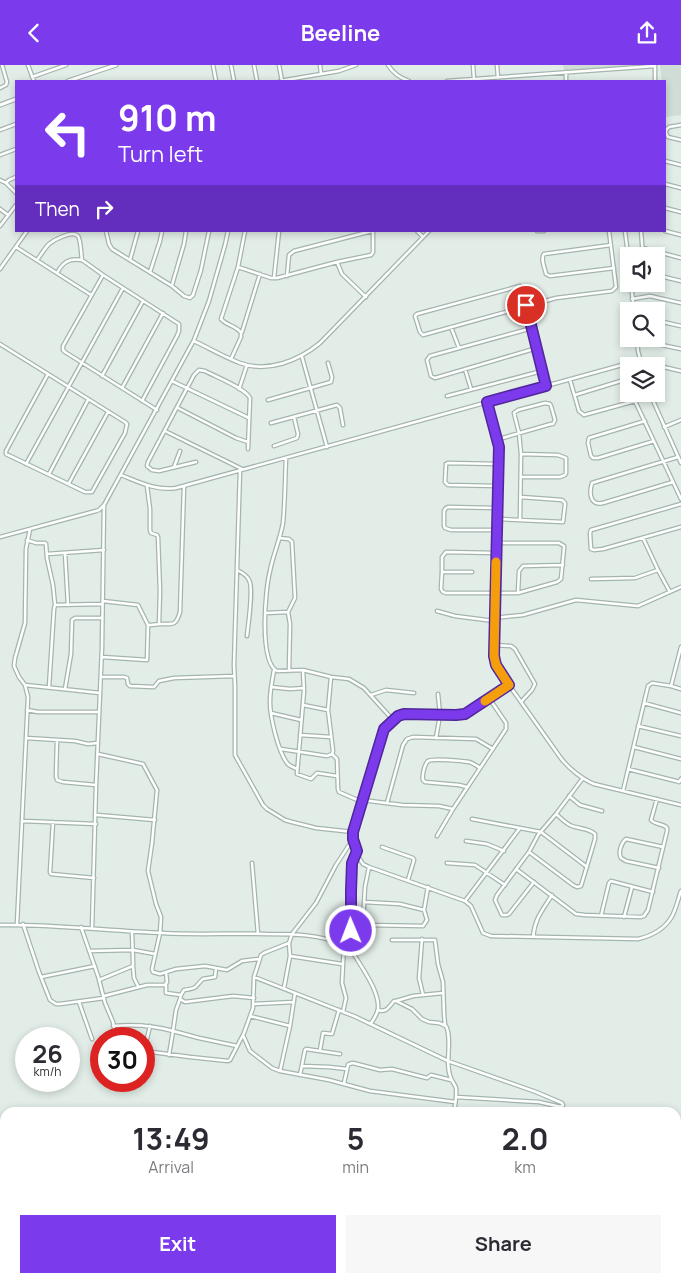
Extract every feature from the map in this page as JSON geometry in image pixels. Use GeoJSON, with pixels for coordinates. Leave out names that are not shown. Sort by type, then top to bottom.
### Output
{"type":"FeatureCollection","features":[{"type":"Feature","properties":{"kind":"street"},"geometry":{"type":"LineString","coordinates":[[0,88],[6,85],[7,82],[2,65]]}},
{"type":"Feature","properties":{"kind":"street"},"geometry":{"type":"LineString","coordinates":[[28,65],[34,80]]}},
{"type":"Feature","properties":{"kind":"street"},"geometry":{"type":"LineString","coordinates":[[32,77],[66,65]]}},
{"type":"Feature","properties":{"kind":"street"},"geometry":{"type":"LineString","coordinates":[[71,80],[116,65]]}},
{"type":"Feature","properties":{"kind":"street"},"geometry":{"type":"LineString","coordinates":[[213,65],[216,80]]}},
{"type":"Feature","properties":{"kind":"street"},"geometry":{"type":"LineString","coordinates":[[231,65],[234,80]]}},
{"type":"Feature","properties":{"kind":"street"},"geometry":{"type":"LineString","coordinates":[[254,65],[257,80]]}},
{"type":"Feature","properties":{"kind":"street"},"geometry":{"type":"LineString","coordinates":[[279,65],[281,80]]}},
{"type":"Feature","properties":{"kind":"street"},"geometry":{"type":"LineString","coordinates":[[320,65],[321,74]]}},
{"type":"Feature","properties":{"kind":"street"},"geometry":{"type":"LineString","coordinates":[[287,80],[339,71],[356,65]]}},
{"type":"Feature","properties":{"kind":"street"},"geometry":{"type":"LineString","coordinates":[[388,65],[394,73],[405,80]]}},
{"type":"Feature","properties":{"kind":"street"},"geometry":{"type":"LineString","coordinates":[[473,65],[474,79]]}},
{"type":"Feature","properties":{"kind":"street"},"geometry":{"type":"LineString","coordinates":[[497,65],[498,78]]}},
{"type":"Feature","properties":{"kind":"street"},"geometry":{"type":"LineString","coordinates":[[464,80],[639,66],[655,66],[655,80]]}},
{"type":"Feature","properties":{"kind":"street"},"geometry":{"type":"LineString","coordinates":[[566,72],[566,80]]}},
{"type":"Feature","properties":{"kind":"street"},"geometry":{"type":"LineString","coordinates":[[0,105],[15,99]]}},
{"type":"Feature","properties":{"kind":"street"},"geometry":{"type":"LineString","coordinates":[[0,130],[15,124]]}},
{"type":"Feature","properties":{"kind":"street"},"geometry":{"type":"LineString","coordinates":[[681,125],[669,127],[666,130],[668,137],[681,140]]}},
{"type":"Feature","properties":{"kind":"street"},"geometry":{"type":"LineString","coordinates":[[0,155],[15,149]]}},
{"type":"Feature","properties":{"kind":"street"},"geometry":{"type":"LineString","coordinates":[[666,161],[681,165]]}},
{"type":"Feature","properties":{"kind":"street"},"geometry":{"type":"LineString","coordinates":[[6,183],[15,177]]}},
{"type":"Feature","properties":{"kind":"street"},"geometry":{"type":"LineString","coordinates":[[0,179],[15,192]]}},
{"type":"Feature","properties":{"kind":"street"},"geometry":{"type":"LineString","coordinates":[[666,185],[681,189]]}},
{"type":"Feature","properties":{"kind":"street"},"geometry":{"type":"LineString","coordinates":[[0,226],[15,206]]}},
{"type":"Feature","properties":{"kind":"street"},"geometry":{"type":"LineString","coordinates":[[666,208],[681,212]]}},
{"type":"Feature","properties":{"kind":"street"},"geometry":{"type":"LineString","coordinates":[[0,209],[8,215]]}},
{"type":"Feature","properties":{"kind":"street"},"geometry":{"type":"LineString","coordinates":[[666,231],[681,235]]}},
{"type":"Feature","properties":{"kind":"street"},"geometry":{"type":"LineString","coordinates":[[0,269],[26,232]]}},
{"type":"Feature","properties":{"kind":"street"},"geometry":{"type":"LineString","coordinates":[[106,232],[110,246],[172,286],[184,296],[190,297],[193,295],[202,270],[210,232]]}},
{"type":"Feature","properties":{"kind":"street"},"geometry":{"type":"LineString","coordinates":[[130,260],[138,232]]}},
{"type":"Feature","properties":{"kind":"street"},"geometry":{"type":"LineString","coordinates":[[150,272],[162,232]]}},
{"type":"Feature","properties":{"kind":"street"},"geometry":{"type":"LineString","coordinates":[[172,286],[186,232]]}},
{"type":"Feature","properties":{"kind":"street"},"geometry":{"type":"LineString","coordinates":[[0,537],[96,511],[104,505],[194,341],[209,301],[228,232]]}},
{"type":"Feature","properties":{"kind":"street"},"geometry":{"type":"LineString","coordinates":[[242,333],[221,319],[238,267],[244,232]]}},
{"type":"Feature","properties":{"kind":"street"},"geometry":{"type":"LineString","coordinates":[[274,278],[279,232]]}},
{"type":"Feature","properties":{"kind":"street"},"geometry":{"type":"LineString","coordinates":[[287,276],[289,255],[294,251],[368,232]]}},
{"type":"Feature","properties":{"kind":"street"},"geometry":{"type":"LineString","coordinates":[[238,267],[274,278],[372,255],[372,232]]}},
{"type":"Feature","properties":{"kind":"street"},"geometry":{"type":"LineString","coordinates":[[418,232],[424,237]]}},
{"type":"Feature","properties":{"kind":"street"},"geometry":{"type":"LineString","coordinates":[[194,341],[248,365],[276,365],[302,357],[320,343],[428,232]]}},
{"type":"Feature","properties":{"kind":"street"},"geometry":{"type":"LineString","coordinates":[[546,386],[526,305],[523,288],[522,287],[518,286],[415,316],[420,332],[423,335],[526,305],[556,298],[612,291],[616,287],[609,232]]}},
{"type":"Feature","properties":{"kind":"street"},"geometry":{"type":"LineString","coordinates":[[625,232],[627,247]]}},
{"type":"Feature","properties":{"kind":"street"},"geometry":{"type":"LineString","coordinates":[[640,232],[643,247]]}},
{"type":"Feature","properties":{"kind":"street"},"geometry":{"type":"LineString","coordinates":[[37,260],[50,243],[70,234],[78,237],[82,260]]}},
{"type":"Feature","properties":{"kind":"street"},"geometry":{"type":"LineString","coordinates":[[611,245],[544,254],[542,259],[546,274],[550,276],[614,268]]}},
{"type":"Feature","properties":{"kind":"street"},"geometry":{"type":"LineString","coordinates":[[16,247],[91,295]]}},
{"type":"Feature","properties":{"kind":"street"},"geometry":{"type":"LineString","coordinates":[[665,254],[681,258]]}},
{"type":"Feature","properties":{"kind":"street"},"geometry":{"type":"LineString","coordinates":[[57,273],[63,263],[68,260],[82,260],[179,324],[179,331],[142,401]]}},
{"type":"Feature","properties":{"kind":"street"},"geometry":{"type":"LineString","coordinates":[[337,262],[342,274],[366,297]]}},
{"type":"Feature","properties":{"kind":"street"},"geometry":{"type":"LineString","coordinates":[[231,359],[241,337],[260,274]]}},
{"type":"Feature","properties":{"kind":"street"},"geometry":{"type":"LineString","coordinates":[[103,275],[63,347],[65,352],[157,410]]}},
{"type":"Feature","properties":{"kind":"street"},"geometry":{"type":"LineString","coordinates":[[665,277],[681,281]]}},
{"type":"Feature","properties":{"kind":"street"},"geometry":{"type":"LineString","coordinates":[[26,464],[123,288]]}},
{"type":"Feature","properties":{"kind":"street"},"geometry":{"type":"LineString","coordinates":[[632,292],[632,302]]}},
{"type":"Feature","properties":{"kind":"street"},"geometry":{"type":"LineString","coordinates":[[632,299],[650,296],[681,303]]}},
{"type":"Feature","properties":{"kind":"street"},"geometry":{"type":"LineString","coordinates":[[102,375],[143,301]]}},
{"type":"Feature","properties":{"kind":"street"},"geometry":{"type":"LineString","coordinates":[[122,388],[163,313]]}},
{"type":"Feature","properties":{"kind":"street"},"geometry":{"type":"LineString","coordinates":[[665,323],[681,327]]}},
{"type":"Feature","properties":{"kind":"street"},"geometry":{"type":"LineString","coordinates":[[451,327],[460,348]]}},
{"type":"Feature","properties":{"kind":"street"},"geometry":{"type":"LineString","coordinates":[[532,327],[430,356],[427,359],[429,368],[432,377],[435,378],[537,348]]}},
{"type":"Feature","properties":{"kind":"street"},"geometry":{"type":"LineString","coordinates":[[0,344],[69,387],[88,400],[127,424],[127,428],[92,492],[85,492],[7,455],[6,452],[48,374]]}},
{"type":"Feature","properties":{"kind":"street"},"geometry":{"type":"LineString","coordinates":[[665,346],[681,349]]}},
{"type":"Feature","properties":{"kind":"street"},"geometry":{"type":"LineString","coordinates":[[302,357],[327,447]]}},
{"type":"Feature","properties":{"kind":"street"},"geometry":{"type":"LineString","coordinates":[[268,400],[331,382],[332,377],[328,363]]}},
{"type":"Feature","properties":{"kind":"street"},"geometry":{"type":"LineString","coordinates":[[239,389],[248,365]]}},
{"type":"Feature","properties":{"kind":"street"},"geometry":{"type":"LineString","coordinates":[[121,475],[163,489],[184,486],[620,366]]}},
{"type":"Feature","properties":{"kind":"street"},"geometry":{"type":"LineString","coordinates":[[665,367],[681,371]]}},
{"type":"Feature","properties":{"kind":"street"},"geometry":{"type":"LineString","coordinates":[[465,369],[471,390]]}},
{"type":"Feature","properties":{"kind":"street"},"geometry":{"type":"LineString","coordinates":[[196,462],[159,471],[152,470],[147,466],[194,375],[199,370],[205,371],[249,396],[248,449]]}},
{"type":"Feature","properties":{"kind":"street"},"geometry":{"type":"LineString","coordinates":[[447,396],[543,371]]}},
{"type":"Feature","properties":{"kind":"street"},"geometry":{"type":"LineString","coordinates":[[570,380],[579,411],[584,415],[631,402]]}},
{"type":"Feature","properties":{"kind":"street"},"geometry":{"type":"LineString","coordinates":[[172,381],[250,418]]}},
{"type":"Feature","properties":{"kind":"street"},"geometry":{"type":"LineString","coordinates":[[575,395],[620,381]]}},
{"type":"Feature","properties":{"kind":"street"},"geometry":{"type":"LineString","coordinates":[[49,474],[88,400]]}},
{"type":"Feature","properties":{"kind":"street"},"geometry":{"type":"LineString","coordinates":[[487,402],[498,439],[499,464],[494,660],[509,685],[562,761],[583,778],[594,784],[681,805]]}},
{"type":"Feature","properties":{"kind":"street"},"geometry":{"type":"LineString","coordinates":[[636,402],[681,499]]}},
{"type":"Feature","properties":{"kind":"street"},"geometry":{"type":"LineString","coordinates":[[653,402],[681,463]]}},
{"type":"Feature","properties":{"kind":"street"},"geometry":{"type":"LineString","coordinates":[[498,439],[519,433],[553,424],[555,420],[550,404],[545,403],[516,411],[514,415],[519,433],[521,454],[520,520]]}},
{"type":"Feature","properties":{"kind":"street"},"geometry":{"type":"LineString","coordinates":[[271,423],[336,405],[340,408],[343,425]]}},
{"type":"Feature","properties":{"kind":"street"},"geometry":{"type":"LineString","coordinates":[[178,408],[248,442]]}},
{"type":"Feature","properties":{"kind":"street"},"geometry":{"type":"LineString","coordinates":[[69,483],[108,412]]}},
{"type":"Feature","properties":{"kind":"street"},"geometry":{"type":"LineString","coordinates":[[274,446],[297,438],[298,434],[294,417]]}},
{"type":"Feature","properties":{"kind":"street"},"geometry":{"type":"LineString","coordinates":[[664,427],[681,420]]}},
{"type":"Feature","properties":{"kind":"street"},"geometry":{"type":"LineString","coordinates":[[645,421],[589,438],[588,443],[592,456],[593,458],[598,458],[654,441]]}},
{"type":"Feature","properties":{"kind":"street"},"geometry":{"type":"LineString","coordinates":[[165,431],[242,470]]}},
{"type":"Feature","properties":{"kind":"street"},"geometry":{"type":"LineString","coordinates":[[174,467],[180,451]]}},
{"type":"Feature","properties":{"kind":"street"},"geometry":{"type":"LineString","coordinates":[[521,454],[558,455],[566,458],[566,475],[560,477],[521,477]]}},
{"type":"Feature","properties":{"kind":"street"},"geometry":{"type":"LineString","coordinates":[[673,482],[603,503],[595,503],[592,500],[592,483],[678,457]]}},
{"type":"Feature","properties":{"kind":"street"},"geometry":{"type":"LineString","coordinates":[[286,458],[283,522],[267,586],[266,640],[269,659],[274,670],[270,703],[274,733],[286,762],[297,769]]}},
{"type":"Feature","properties":{"kind":"street"},"geometry":{"type":"LineString","coordinates":[[498,485],[448,485],[445,482],[445,467],[448,463],[499,464]]}},
{"type":"Feature","properties":{"kind":"street"},"geometry":{"type":"LineString","coordinates":[[242,470],[234,676],[235,755],[263,805],[273,813],[292,822],[316,828],[353,832]]}},
{"type":"Feature","properties":{"kind":"street"},"geometry":{"type":"LineString","coordinates":[[147,485],[150,530],[151,533],[158,537],[159,624]]}},
{"type":"Feature","properties":{"kind":"street"},"geometry":{"type":"LineString","coordinates":[[148,625],[172,625],[179,616],[184,486]]}},
{"type":"Feature","properties":{"kind":"street"},"geometry":{"type":"LineString","coordinates":[[497,519],[562,522],[564,520],[564,501],[559,499],[521,497]]}},
{"type":"Feature","properties":{"kind":"street"},"geometry":{"type":"LineString","coordinates":[[681,504],[591,529],[591,549],[603,549],[681,527]]}},
{"type":"Feature","properties":{"kind":"street"},"geometry":{"type":"LineString","coordinates":[[92,929],[102,657],[104,505]]}},
{"type":"Feature","properties":{"kind":"street"},"geometry":{"type":"LineString","coordinates":[[497,530],[450,530],[444,526],[444,511],[448,507],[498,508]]}},
{"type":"Feature","properties":{"kind":"street"},"geometry":{"type":"LineString","coordinates":[[17,924],[28,694],[14,666],[14,658],[25,623],[26,549],[30,529]]}},
{"type":"Feature","properties":{"kind":"street"},"geometry":{"type":"LineString","coordinates":[[279,538],[289,539],[292,542],[295,598],[288,612],[290,624],[289,671]]}},
{"type":"Feature","properties":{"kind":"street"},"geometry":{"type":"LineString","coordinates":[[643,538],[670,592]]}},
{"type":"Feature","properties":{"kind":"street"},"geometry":{"type":"LineString","coordinates":[[27,540],[45,543],[53,585],[55,605],[49,687]]}},
{"type":"Feature","properties":{"kind":"street"},"geometry":{"type":"LineString","coordinates":[[496,553],[446,552],[442,557],[441,589],[443,592],[518,593],[561,579],[564,546],[559,543],[497,543]]}},
{"type":"Feature","properties":{"kind":"street"},"geometry":{"type":"LineString","coordinates":[[47,554],[104,550]]}},
{"type":"Feature","properties":{"kind":"street"},"geometry":{"type":"LineString","coordinates":[[65,553],[68,605]]}},
{"type":"Feature","properties":{"kind":"street"},"geometry":{"type":"LineString","coordinates":[[518,593],[519,571],[523,566],[563,565]]}},
{"type":"Feature","properties":{"kind":"street"},"geometry":{"type":"LineString","coordinates":[[237,570],[243,573],[250,583],[251,594],[247,636]]}},
{"type":"Feature","properties":{"kind":"street"},"geometry":{"type":"LineString","coordinates":[[591,579],[635,579],[658,570]]}},
{"type":"Feature","properties":{"kind":"street"},"geometry":{"type":"LineString","coordinates":[[442,572],[472,572]]}},
{"type":"Feature","properties":{"kind":"street"},"geometry":{"type":"LineString","coordinates":[[437,611],[454,616],[494,619],[522,615],[576,600],[638,606],[681,587]]}},
{"type":"Feature","properties":{"kind":"street"},"geometry":{"type":"LineString","coordinates":[[55,605],[103,602],[138,605],[148,625],[147,660],[102,657]]}},
{"type":"Feature","properties":{"kind":"street"},"geometry":{"type":"LineString","coordinates":[[266,613],[288,612]]}},
{"type":"Feature","properties":{"kind":"street"},"geometry":{"type":"LineString","coordinates":[[66,689],[72,647],[72,620],[75,618],[102,618]]}},
{"type":"Feature","properties":{"kind":"street"},"geometry":{"type":"LineString","coordinates":[[494,645],[511,646],[515,649],[535,684],[534,688],[521,702]]}},
{"type":"Feature","properties":{"kind":"street"},"geometry":{"type":"LineString","coordinates":[[671,686],[681,647]]}},
{"type":"Feature","properties":{"kind":"street"},"geometry":{"type":"LineString","coordinates":[[677,665],[681,666]]}},
{"type":"Feature","properties":{"kind":"street"},"geometry":{"type":"LineString","coordinates":[[274,670],[289,671],[303,669],[331,677],[349,679],[361,685],[393,720]]}},
{"type":"Feature","properties":{"kind":"street"},"geometry":{"type":"LineString","coordinates":[[303,669],[304,688],[298,775],[311,779],[317,773],[338,776]]}},
{"type":"Feature","properties":{"kind":"street"},"geometry":{"type":"LineString","coordinates":[[101,677],[124,677],[127,678],[130,686],[154,687],[159,681],[171,678],[234,676]]}},
{"type":"Feature","properties":{"kind":"street"},"geometry":{"type":"LineString","coordinates":[[331,677],[328,709],[332,737],[332,754]]}},
{"type":"Feature","properties":{"kind":"street"},"geometry":{"type":"LineString","coordinates":[[623,791],[650,683],[681,689]]}},
{"type":"Feature","properties":{"kind":"street"},"geometry":{"type":"LineString","coordinates":[[25,685],[100,693]]}},
{"type":"Feature","properties":{"kind":"street"},"geometry":{"type":"LineString","coordinates":[[509,685],[465,714],[404,714],[398,716],[384,729],[353,832],[353,839],[360,861],[369,867],[465,901],[471,906],[482,931],[485,935],[490,936],[643,938],[660,929],[671,918],[681,891]]}},
{"type":"Feature","properties":{"kind":"street"},"geometry":{"type":"LineString","coordinates":[[271,687],[304,688]]}},
{"type":"Feature","properties":{"kind":"street"},"geometry":{"type":"LineString","coordinates":[[371,695],[386,690],[414,693]]}},
{"type":"Feature","properties":{"kind":"street"},"geometry":{"type":"LineString","coordinates":[[436,738],[440,715],[438,694]]}},
{"type":"Feature","properties":{"kind":"street"},"geometry":{"type":"LineString","coordinates":[[437,836],[507,726],[489,698]]}},
{"type":"Feature","properties":{"kind":"street"},"geometry":{"type":"LineString","coordinates":[[644,703],[681,713]]}},
{"type":"Feature","properties":{"kind":"street"},"geometry":{"type":"LineString","coordinates":[[303,705],[328,709]]}},
{"type":"Feature","properties":{"kind":"street"},"geometry":{"type":"LineString","coordinates":[[27,710],[38,713],[99,712]]}},
{"type":"Feature","properties":{"kind":"street"},"geometry":{"type":"LineString","coordinates":[[271,713],[301,721]]}},
{"type":"Feature","properties":{"kind":"street"},"geometry":{"type":"LineString","coordinates":[[638,726],[681,736]]}},
{"type":"Feature","properties":{"kind":"street"},"geometry":{"type":"LineString","coordinates":[[300,735],[332,737]]}},
{"type":"Feature","properties":{"kind":"street"},"geometry":{"type":"LineString","coordinates":[[387,803],[407,739],[413,737],[476,739],[493,749]]}},
{"type":"Feature","properties":{"kind":"street"},"geometry":{"type":"LineString","coordinates":[[26,738],[75,741],[88,744],[98,743]]}},
{"type":"Feature","properties":{"kind":"street"},"geometry":{"type":"LineString","coordinates":[[57,740],[57,780],[96,785]]}},
{"type":"Feature","properties":{"kind":"street"},"geometry":{"type":"LineString","coordinates":[[633,747],[681,759]]}},
{"type":"Feature","properties":{"kind":"street"},"geometry":{"type":"LineString","coordinates":[[281,749],[327,756],[332,754]]}},
{"type":"Feature","properties":{"kind":"street"},"geometry":{"type":"LineString","coordinates":[[98,754],[144,765],[157,791],[148,871],[156,904],[161,914],[160,933],[152,972],[157,974],[176,969],[204,966],[227,970],[242,961],[259,959]]}},
{"type":"Feature","properties":{"kind":"street"},"geometry":{"type":"LineString","coordinates":[[332,754],[337,759],[339,792],[362,801],[438,806],[453,809]]}},
{"type":"Feature","properties":{"kind":"street"},"geometry":{"type":"LineString","coordinates":[[467,787],[423,781],[422,776],[428,761],[463,761],[472,763],[480,768]]}},
{"type":"Feature","properties":{"kind":"street"},"geometry":{"type":"LineString","coordinates":[[628,769],[680,781]]}},
{"type":"Feature","properties":{"kind":"street"},"geometry":{"type":"LineString","coordinates":[[534,882],[507,915],[500,912],[495,900],[541,832],[583,778]]}},
{"type":"Feature","properties":{"kind":"street"},"geometry":{"type":"LineString","coordinates":[[569,796],[580,805],[602,811]]}},
{"type":"Feature","properties":{"kind":"street"},"geometry":{"type":"LineString","coordinates":[[516,869],[576,914],[624,917],[644,916],[648,910],[653,892],[667,828],[652,820],[656,799]]}},
{"type":"Feature","properties":{"kind":"street"},"geometry":{"type":"LineString","coordinates":[[529,851],[573,885],[581,886],[596,839],[595,834],[591,831],[573,827],[556,814]]}},
{"type":"Feature","properties":{"kind":"street"},"geometry":{"type":"LineString","coordinates":[[96,815],[155,820]]}},
{"type":"Feature","properties":{"kind":"street"},"geometry":{"type":"LineString","coordinates":[[472,819],[541,832],[587,867]]}},
{"type":"Feature","properties":{"kind":"street"},"geometry":{"type":"LineString","coordinates":[[22,821],[96,824]]}},
{"type":"Feature","properties":{"kind":"street"},"geometry":{"type":"LineString","coordinates":[[53,822],[50,873],[94,878]]}},
{"type":"Feature","properties":{"kind":"street"},"geometry":{"type":"LineString","coordinates":[[465,901],[520,828]]}},
{"type":"Feature","properties":{"kind":"street"},"geometry":{"type":"LineString","coordinates":[[284,988],[290,956],[289,943],[292,934],[316,903],[336,865],[353,839]]}},
{"type":"Feature","properties":{"kind":"street"},"geometry":{"type":"LineString","coordinates":[[659,869],[621,859],[619,852],[623,841],[626,839],[663,847]]}},
{"type":"Feature","properties":{"kind":"street"},"geometry":{"type":"LineString","coordinates":[[466,841],[487,844],[504,851]]}},
{"type":"Feature","properties":{"kind":"street"},"geometry":{"type":"LineString","coordinates":[[382,847],[413,858],[408,880]]}},
{"type":"Feature","properties":{"kind":"street"},"geometry":{"type":"LineString","coordinates":[[348,947],[352,925],[352,863],[357,851]]}},
{"type":"Feature","properties":{"kind":"street"},"geometry":{"type":"LineString","coordinates":[[252,863],[258,934]]}},
{"type":"Feature","properties":{"kind":"street"},"geometry":{"type":"LineString","coordinates":[[447,863],[478,867],[505,885]]}},
{"type":"Feature","properties":{"kind":"street"},"geometry":{"type":"LineString","coordinates":[[369,867],[365,887],[364,924],[423,926],[427,920],[424,910],[428,887]]}},
{"type":"Feature","properties":{"kind":"street"},"geometry":{"type":"LineString","coordinates":[[601,916],[609,883],[614,881],[653,892]]}},
{"type":"Feature","properties":{"kind":"street"},"geometry":{"type":"LineString","coordinates":[[624,917],[632,886]]}},
{"type":"Feature","properties":{"kind":"street"},"geometry":{"type":"LineString","coordinates":[[533,937],[536,920],[552,895]]}},
{"type":"Feature","properties":{"kind":"street"},"geometry":{"type":"LineString","coordinates":[[364,902],[410,906],[424,910]]}},
{"type":"Feature","properties":{"kind":"street"},"geometry":{"type":"LineString","coordinates":[[23,924],[41,977],[53,1003],[79,1002],[150,984],[166,984]]}},
{"type":"Feature","properties":{"kind":"street"},"geometry":{"type":"LineString","coordinates":[[0,925],[23,924],[160,933],[292,934],[316,937],[344,945],[352,951],[373,988],[378,1010],[371,1023]]}},
{"type":"Feature","properties":{"kind":"street"},"geometry":{"type":"LineString","coordinates":[[81,927],[113,1026],[134,1024],[150,1026],[237,1046]]}},
{"type":"Feature","properties":{"kind":"street"},"geometry":{"type":"LineString","coordinates":[[132,932],[132,966],[138,987]]}},
{"type":"Feature","properties":{"kind":"street"},"geometry":{"type":"LineString","coordinates":[[422,939],[419,978],[422,995]]}},
{"type":"Feature","properties":{"kind":"street"},"geometry":{"type":"LineString","coordinates":[[392,940],[433,939],[435,941],[443,982],[444,1014],[448,1033],[448,1061],[451,1080],[456,1087],[455,1107]]}},
{"type":"Feature","properties":{"kind":"street"},"geometry":{"type":"LineString","coordinates":[[155,1053],[228,1061],[231,1059],[243,1035],[254,1004],[254,977],[259,959],[264,953],[289,943]]}},
{"type":"Feature","properties":{"kind":"street"},"geometry":{"type":"LineString","coordinates":[[320,1051],[323,1034],[332,1034],[346,998],[342,983],[344,945]]}},
{"type":"Feature","properties":{"kind":"street"},"geometry":{"type":"LineString","coordinates":[[89,951],[133,950],[155,954]]}},
{"type":"Feature","properties":{"kind":"street"},"geometry":{"type":"LineString","coordinates":[[290,956],[342,964]]}},
{"type":"Feature","properties":{"kind":"street"},"geometry":{"type":"LineString","coordinates":[[99,980],[132,966]]}},
{"type":"Feature","properties":{"kind":"street"},"geometry":{"type":"LineString","coordinates":[[41,977],[95,967]]}},
{"type":"Feature","properties":{"kind":"street"},"geometry":{"type":"LineString","coordinates":[[169,1055],[176,1010],[181,995],[184,990],[194,989],[204,979],[215,977],[216,968]]}},
{"type":"Feature","properties":{"kind":"street"},"geometry":{"type":"LineString","coordinates":[[166,972],[166,993],[181,995]]}},
{"type":"Feature","properties":{"kind":"street"},"geometry":{"type":"LineString","coordinates":[[254,977],[371,1023],[448,1061],[536,1092],[564,1105],[562,1107],[539,1103],[456,1097]]}},
{"type":"Feature","properties":{"kind":"street"},"geometry":{"type":"LineString","coordinates":[[280,1071],[296,993]]}},
{"type":"Feature","properties":{"kind":"street"},"geometry":{"type":"LineString","coordinates":[[378,1010],[387,1010],[394,1001],[413,996],[443,993]]}},
{"type":"Feature","properties":{"kind":"street"},"geometry":{"type":"LineString","coordinates":[[180,999],[190,1002],[233,996],[254,998]]}},
{"type":"Feature","properties":{"kind":"street"},"geometry":{"type":"LineString","coordinates":[[394,1001],[412,1009],[426,1021],[446,1026]]}},
{"type":"Feature","properties":{"kind":"street"},"geometry":{"type":"LineString","coordinates":[[79,1002],[90,1033]]}},
{"type":"Feature","properties":{"kind":"street"},"geometry":{"type":"LineString","coordinates":[[254,1004],[294,1002]]}},
{"type":"Feature","properties":{"kind":"street"},"geometry":{"type":"LineString","coordinates":[[250,1016],[290,1026]]}},
{"type":"Feature","properties":{"kind":"street"},"geometry":{"type":"LineString","coordinates":[[243,1035],[250,1051],[272,1068],[280,1071],[329,1079],[370,1091],[455,1102]]}},
{"type":"Feature","properties":{"kind":"street"},"geometry":{"type":"LineString","coordinates":[[300,1075],[305,1050],[340,1054]]}},
{"type":"Feature","properties":{"kind":"street"},"geometry":{"type":"LineString","coordinates":[[344,1083],[349,1064],[353,1063],[380,1070],[392,1069],[427,1078],[431,1075],[451,1080]]}},
{"type":"Feature","properties":{"kind":"street"},"geometry":{"type":"LineString","coordinates":[[302,1066],[347,1069]]}},
{"type":"Feature","properties":{"kind":"shaded area"},"geometry":{"type":"Polygon","coordinates":[[[563,65],[627,65],[628,66],[564,71],[563,65]]]}},
{"type":"Feature","properties":{"kind":"shaded area"},"geometry":{"type":"Polygon","coordinates":[[[660,65],[681,65],[681,115],[666,117],[666,80],[662,80],[660,65]]]}},
{"type":"Feature","properties":{"kind":"slow traffic"},"geometry":{"type":"LineString","coordinates":[[485,701],[509,685],[494,660],[496,562]]}},
{"type":"Feature","properties":{"kind":"route"},"geometry":{"type":"LineString","coordinates":[[351,931],[352,863],[357,851],[353,832],[386,725],[404,714],[462,715],[509,685],[494,660],[499,447],[487,402],[546,386],[526,305]]}}]}
